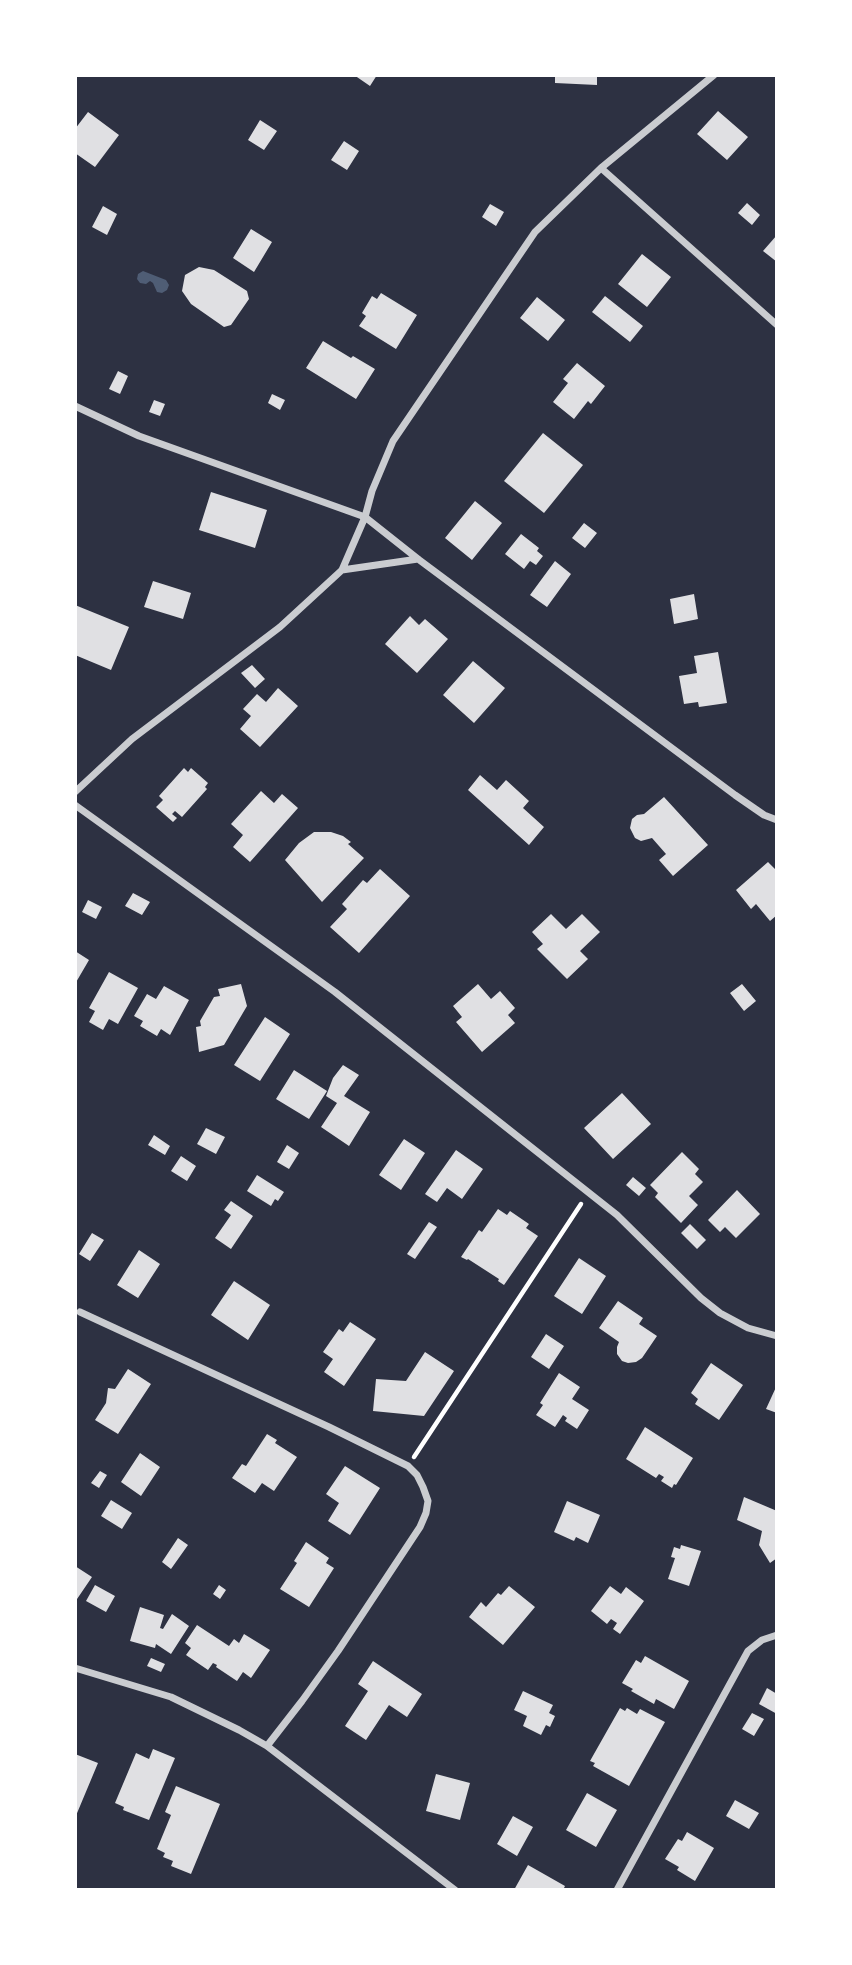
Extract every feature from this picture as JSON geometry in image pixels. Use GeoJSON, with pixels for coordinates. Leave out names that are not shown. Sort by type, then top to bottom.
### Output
{"type":"FeatureCollection","features":[{"type":"Feature","properties":{"kind":"street"},"geometry":{"type":"LineString","coordinates":[[75,792],[132,739],[280,626],[342,570],[393,441],[535,232],[601,168],[714,75]]}},
{"type":"Feature","properties":{"kind":"street"},"geometry":{"type":"LineString","coordinates":[[601,168],[777,325]]}},
{"type":"Feature","properties":{"kind":"street"},"geometry":{"type":"LineString","coordinates":[[75,406],[139,436],[365,517],[735,796],[764,815],[777,820]]}},
{"type":"Feature","properties":{"kind":"street"},"geometry":{"type":"LineString","coordinates":[[342,570],[418,559]]}},
{"type":"Feature","properties":{"kind":"street"},"geometry":{"type":"LineString","coordinates":[[75,805],[335,992],[617,1215],[701,1298],[720,1313],[748,1328],[777,1336]]}},
{"type":"Feature","properties":{"kind":"street"},"geometry":{"type":"LineString","coordinates":[[80,1312],[329,1427],[408,1466],[418,1475],[428,1501],[419,1527],[338,1651],[267,1746]]}},
{"type":"Feature","properties":{"kind":"street"},"geometry":{"type":"LineString","coordinates":[[617,1890],[748,1651],[762,1640],[777,1635]]}},
{"type":"Feature","properties":{"kind":"street"},"geometry":{"type":"LineString","coordinates":[[75,1668],[171,1697],[213,1716],[267,1746],[455,1890]]}},
{"type":"Feature","properties":{"kind":"path"},"geometry":{"type":"LineString","coordinates":[[408,1466],[588,1192]]}},
{"type":"Feature","properties":{"kind":"water"},"geometry":{"type":"Polygon","coordinates":[[[143,271],[166,280],[169,285],[167,290],[157,292],[150,281],[146,284],[140,283],[138,274],[143,271]]]}},
{"type":"Feature","properties":{"kind":"building"},"geometry":{"type":"Polygon","coordinates":[[[354,75],[377,75],[370,86],[354,75]]]}},
{"type":"Feature","properties":{"kind":"building"},"geometry":{"type":"Polygon","coordinates":[[[555,75],[597,75],[597,85],[555,83],[555,75]]]}},
{"type":"Feature","properties":{"kind":"building"},"geometry":{"type":"Polygon","coordinates":[[[718,111],[748,137],[727,160],[697,134],[718,111]]]}},
{"type":"Feature","properties":{"kind":"building"},"geometry":{"type":"Polygon","coordinates":[[[88,112],[119,135],[95,167],[75,153],[75,129],[88,112]]]}},
{"type":"Feature","properties":{"kind":"building"},"geometry":{"type":"Polygon","coordinates":[[[260,120],[277,131],[264,150],[248,140],[260,120]]]}},
{"type":"Feature","properties":{"kind":"building"},"geometry":{"type":"Polygon","coordinates":[[[344,141],[359,151],[347,170],[331,160],[344,141]]]}},
{"type":"Feature","properties":{"kind":"building"},"geometry":{"type":"Polygon","coordinates":[[[747,203],[760,215],[752,225],[738,213],[747,203]]]}},
{"type":"Feature","properties":{"kind":"building"},"geometry":{"type":"Polygon","coordinates":[[[490,204],[504,212],[496,226],[482,217],[490,204]]]}},
{"type":"Feature","properties":{"kind":"building"},"geometry":{"type":"Polygon","coordinates":[[[103,206],[117,214],[107,235],[92,227],[103,206]]]}},
{"type":"Feature","properties":{"kind":"building"},"geometry":{"type":"Polygon","coordinates":[[[251,229],[272,242],[254,272],[233,258],[251,229]]]}},
{"type":"Feature","properties":{"kind":"building"},"geometry":{"type":"Polygon","coordinates":[[[777,235],[777,262],[763,251],[777,235]]]}},
{"type":"Feature","properties":{"kind":"building"},"geometry":{"type":"Polygon","coordinates":[[[642,254],[671,277],[647,307],[618,284],[642,254]]]}},
{"type":"Feature","properties":{"kind":"building"},"geometry":{"type":"Polygon","coordinates":[[[199,267],[214,270],[247,291],[249,299],[231,325],[224,327],[191,304],[182,291],[185,275],[199,267]]]}},
{"type":"Feature","properties":{"kind":"building"},"geometry":{"type":"Polygon","coordinates":[[[381,293],[417,315],[396,349],[359,326],[366,316],[362,313],[372,296],[377,299],[381,293]]]}},
{"type":"Feature","properties":{"kind":"building"},"geometry":{"type":"Polygon","coordinates":[[[605,296],[643,326],[630,342],[592,312],[605,296]]]}},
{"type":"Feature","properties":{"kind":"building"},"geometry":{"type":"Polygon","coordinates":[[[537,297],[565,320],[548,341],[520,318],[537,297]]]}},
{"type":"Feature","properties":{"kind":"building"},"geometry":{"type":"Polygon","coordinates":[[[323,341],[375,369],[356,399],[306,368],[323,341]]]}},
{"type":"Feature","properties":{"kind":"building"},"geometry":{"type":"Polygon","coordinates":[[[577,363],[605,386],[591,404],[588,401],[574,419],[553,402],[568,383],[563,379],[577,363]]]}},
{"type":"Feature","properties":{"kind":"building"},"geometry":{"type":"Polygon","coordinates":[[[118,371],[128,376],[120,394],[109,389],[118,371]]]}},
{"type":"Feature","properties":{"kind":"building"},"geometry":{"type":"Polygon","coordinates":[[[272,394],[285,400],[280,410],[268,403],[272,394]]]}},
{"type":"Feature","properties":{"kind":"building"},"geometry":{"type":"Polygon","coordinates":[[[154,400],[165,404],[160,416],[149,412],[154,400]]]}},
{"type":"Feature","properties":{"kind":"building"},"geometry":{"type":"Polygon","coordinates":[[[543,433],[583,465],[544,513],[504,481],[543,433]]]}},
{"type":"Feature","properties":{"kind":"building"},"geometry":{"type":"Polygon","coordinates":[[[211,492],[267,510],[255,548],[199,530],[211,492]]]}},
{"type":"Feature","properties":{"kind":"building"},"geometry":{"type":"Polygon","coordinates":[[[475,501],[502,523],[472,560],[445,538],[475,501]]]}},
{"type":"Feature","properties":{"kind":"building"},"geometry":{"type":"Polygon","coordinates":[[[584,523],[597,533],[585,548],[572,538],[584,523]]]}},
{"type":"Feature","properties":{"kind":"building"},"geometry":{"type":"Polygon","coordinates":[[[521,534],[539,548],[537,551],[543,556],[536,565],[530,561],[524,569],[505,554],[521,534]]]}},
{"type":"Feature","properties":{"kind":"building"},"geometry":{"type":"Polygon","coordinates":[[[555,561],[571,574],[547,607],[530,595],[555,561]]]}},
{"type":"Feature","properties":{"kind":"building"},"geometry":{"type":"Polygon","coordinates":[[[153,581],[191,593],[183,619],[144,607],[153,581]]]}},
{"type":"Feature","properties":{"kind":"building"},"geometry":{"type":"Polygon","coordinates":[[[694,594],[698,619],[674,624],[670,599],[694,594]]]}},
{"type":"Feature","properties":{"kind":"building"},"geometry":{"type":"Polygon","coordinates":[[[75,605],[129,627],[111,670],[75,655],[75,605]]]}},
{"type":"Feature","properties":{"kind":"building"},"geometry":{"type":"Polygon","coordinates":[[[410,616],[419,625],[425,619],[448,639],[417,673],[385,644],[410,616]]]}},
{"type":"Feature","properties":{"kind":"building"},"geometry":{"type":"Polygon","coordinates":[[[718,652],[727,703],[699,707],[698,702],[684,704],[679,676],[697,673],[694,656],[718,652]]]}},
{"type":"Feature","properties":{"kind":"building"},"geometry":{"type":"Polygon","coordinates":[[[473,661],[505,688],[474,723],[443,695],[473,661]]]}},
{"type":"Feature","properties":{"kind":"building"},"geometry":{"type":"Polygon","coordinates":[[[252,665],[265,679],[255,688],[241,673],[252,665]]]}},
{"type":"Feature","properties":{"kind":"building"},"geometry":{"type":"Polygon","coordinates":[[[278,688],[298,706],[260,747],[240,729],[251,716],[243,709],[257,694],[266,702],[278,688]]]}},
{"type":"Feature","properties":{"kind":"building"},"geometry":{"type":"Polygon","coordinates":[[[184,768],[188,772],[191,768],[208,783],[205,787],[207,789],[182,817],[175,811],[172,814],[177,818],[173,822],[156,807],[163,800],[159,796],[184,768]]]}},
{"type":"Feature","properties":{"kind":"building"},"geometry":{"type":"Polygon","coordinates":[[[480,775],[497,790],[506,780],[529,801],[523,808],[544,827],[529,845],[468,790],[480,775]]]}},
{"type":"Feature","properties":{"kind":"building"},"geometry":{"type":"Polygon","coordinates":[[[261,791],[274,803],[282,794],[298,808],[250,862],[233,847],[243,835],[231,824],[261,791]]]}},
{"type":"Feature","properties":{"kind":"building"},"geometry":{"type":"Polygon","coordinates":[[[664,797],[708,845],[673,876],[659,860],[666,854],[652,838],[641,841],[635,838],[630,828],[632,819],[644,814],[664,797]]]}},
{"type":"Feature","properties":{"kind":"building"},"geometry":{"type":"Polygon","coordinates":[[[314,832],[331,832],[343,836],[364,858],[322,902],[285,860],[299,843],[314,832]]]}},
{"type":"Feature","properties":{"kind":"building"},"geometry":{"type":"Polygon","coordinates":[[[768,862],[777,871],[777,915],[770,921],[756,904],[751,909],[736,890],[768,862]]]}},
{"type":"Feature","properties":{"kind":"building"},"geometry":{"type":"Polygon","coordinates":[[[380,869],[410,896],[359,953],[330,927],[347,909],[342,904],[363,880],[367,883],[380,869]]]}},
{"type":"Feature","properties":{"kind":"building"},"geometry":{"type":"Polygon","coordinates":[[[133,893],[150,902],[142,915],[125,906],[133,893]]]}},
{"type":"Feature","properties":{"kind":"building"},"geometry":{"type":"Polygon","coordinates":[[[88,900],[102,907],[96,919],[82,912],[88,900]]]}},
{"type":"Feature","properties":{"kind":"building"},"geometry":{"type":"Polygon","coordinates":[[[551,914],[566,929],[582,914],[600,932],[580,951],[588,959],[567,979],[537,949],[543,944],[532,932],[551,914]]]}},
{"type":"Feature","properties":{"kind":"building"},"geometry":{"type":"Polygon","coordinates":[[[75,951],[89,960],[75,984],[75,951]]]}},
{"type":"Feature","properties":{"kind":"building"},"geometry":{"type":"Polygon","coordinates":[[[109,972],[138,988],[118,1024],[109,1019],[103,1030],[89,1022],[95,1011],[89,1008],[109,972]]]}},
{"type":"Feature","properties":{"kind":"building"},"geometry":{"type":"Polygon","coordinates":[[[241,984],[247,1006],[224,1045],[199,1052],[196,1027],[201,1026],[200,1021],[214,997],[220,996],[218,989],[241,984]]]}},
{"type":"Feature","properties":{"kind":"building"},"geometry":{"type":"Polygon","coordinates":[[[478,984],[491,999],[500,991],[515,1008],[508,1015],[515,1023],[482,1052],[456,1022],[462,1017],[453,1006],[478,984]]]}},
{"type":"Feature","properties":{"kind":"building"},"geometry":{"type":"Polygon","coordinates":[[[742,984],[756,1001],[744,1011],[730,993],[742,984]]]}},
{"type":"Feature","properties":{"kind":"building"},"geometry":{"type":"Polygon","coordinates":[[[164,986],[189,1000],[170,1035],[161,1029],[157,1036],[140,1026],[143,1021],[134,1016],[147,994],[156,999],[164,986]]]}},
{"type":"Feature","properties":{"kind":"building"},"geometry":{"type":"Polygon","coordinates":[[[265,1017],[290,1034],[260,1081],[234,1065],[265,1017]]]}},
{"type":"Feature","properties":{"kind":"building"},"geometry":{"type":"Polygon","coordinates":[[[343,1065],[359,1075],[344,1096],[370,1112],[349,1146],[321,1127],[337,1103],[326,1096],[333,1078],[343,1065]]]}},
{"type":"Feature","properties":{"kind":"building"},"geometry":{"type":"Polygon","coordinates":[[[294,1070],[327,1091],[309,1119],[276,1099],[294,1070]]]}},
{"type":"Feature","properties":{"kind":"building"},"geometry":{"type":"Polygon","coordinates":[[[622,1093],[651,1124],[613,1159],[584,1128],[622,1093]]]}},
{"type":"Feature","properties":{"kind":"building"},"geometry":{"type":"Polygon","coordinates":[[[206,1128],[225,1137],[216,1154],[197,1144],[206,1128]]]}},
{"type":"Feature","properties":{"kind":"building"},"geometry":{"type":"Polygon","coordinates":[[[154,1135],[170,1146],[165,1155],[148,1145],[154,1135]]]}},
{"type":"Feature","properties":{"kind":"building"},"geometry":{"type":"Polygon","coordinates":[[[404,1139],[425,1153],[401,1190],[379,1175],[404,1139]]]}},
{"type":"Feature","properties":{"kind":"building"},"geometry":{"type":"Polygon","coordinates":[[[287,1145],[299,1153],[289,1169],[277,1162],[287,1145]]]}},
{"type":"Feature","properties":{"kind":"building"},"geometry":{"type":"Polygon","coordinates":[[[456,1150],[483,1169],[462,1199],[447,1188],[437,1202],[425,1194],[456,1150]]]}},
{"type":"Feature","properties":{"kind":"building"},"geometry":{"type":"Polygon","coordinates":[[[682,1152],[699,1169],[695,1174],[703,1182],[689,1196],[698,1205],[681,1223],[655,1197],[658,1193],[650,1185],[682,1152]]]}},
{"type":"Feature","properties":{"kind":"building"},"geometry":{"type":"Polygon","coordinates":[[[181,1156],[196,1166],[187,1181],[171,1171],[181,1156]]]}},
{"type":"Feature","properties":{"kind":"building"},"geometry":{"type":"Polygon","coordinates":[[[257,1175],[284,1192],[271,1206],[247,1191],[257,1175]]]}},
{"type":"Feature","properties":{"kind":"building"},"geometry":{"type":"Polygon","coordinates":[[[633,1177],[646,1188],[639,1196],[626,1185],[633,1177]]]}},
{"type":"Feature","properties":{"kind":"building"},"geometry":{"type":"Polygon","coordinates":[[[737,1190],[760,1214],[736,1238],[725,1227],[720,1232],[708,1220],[737,1190]]]}},
{"type":"Feature","properties":{"kind":"building"},"geometry":{"type":"Polygon","coordinates":[[[231,1201],[253,1216],[231,1249],[215,1238],[231,1215],[224,1210],[231,1201]]]}},
{"type":"Feature","properties":{"kind":"building"},"geometry":{"type":"Polygon","coordinates":[[[498,1209],[507,1215],[510,1211],[529,1224],[526,1228],[538,1236],[504,1285],[499,1279],[461,1257],[479,1230],[482,1232],[498,1209]]]}},
{"type":"Feature","properties":{"kind":"building"},"geometry":{"type":"Polygon","coordinates":[[[429,1222],[437,1227],[415,1259],[407,1254],[429,1222]]]}},
{"type":"Feature","properties":{"kind":"building"},"geometry":{"type":"Polygon","coordinates":[[[690,1224],[706,1240],[697,1249],[681,1233],[690,1224]]]}},
{"type":"Feature","properties":{"kind":"building"},"geometry":{"type":"Polygon","coordinates":[[[92,1233],[104,1240],[90,1261],[79,1254],[92,1233]]]}},
{"type":"Feature","properties":{"kind":"building"},"geometry":{"type":"Polygon","coordinates":[[[139,1250],[160,1264],[138,1298],[117,1285],[139,1250]]]}},
{"type":"Feature","properties":{"kind":"building"},"geometry":{"type":"Polygon","coordinates":[[[579,1258],[606,1276],[582,1314],[554,1296],[579,1258]]]}},
{"type":"Feature","properties":{"kind":"building"},"geometry":{"type":"Polygon","coordinates":[[[234,1281],[270,1305],[248,1340],[211,1315],[234,1281]]]}},
{"type":"Feature","properties":{"kind":"building"},"geometry":{"type":"Polygon","coordinates":[[[618,1301],[643,1318],[639,1324],[657,1336],[642,1358],[636,1362],[622,1361],[617,1354],[619,1342],[599,1328],[618,1301]]]}},
{"type":"Feature","properties":{"kind":"building"},"geometry":{"type":"Polygon","coordinates":[[[350,1322],[376,1339],[344,1386],[324,1372],[333,1359],[323,1352],[339,1329],[343,1332],[350,1322]]]}},
{"type":"Feature","properties":{"kind":"building"},"geometry":{"type":"Polygon","coordinates":[[[546,1334],[564,1346],[549,1369],[531,1357],[546,1334]]]}},
{"type":"Feature","properties":{"kind":"building"},"geometry":{"type":"Polygon","coordinates":[[[425,1352],[454,1371],[424,1416],[373,1411],[376,1379],[406,1381],[425,1352]]]}},
{"type":"Feature","properties":{"kind":"building"},"geometry":{"type":"Polygon","coordinates":[[[711,1363],[743,1385],[719,1420],[695,1404],[698,1399],[691,1393],[711,1363]]]}},
{"type":"Feature","properties":{"kind":"building"},"geometry":{"type":"Polygon","coordinates":[[[128,1369],[151,1384],[118,1434],[95,1420],[106,1403],[108,1388],[115,1389],[128,1369]]]}},
{"type":"Feature","properties":{"kind":"building"},"geometry":{"type":"Polygon","coordinates":[[[559,1373],[580,1387],[572,1399],[589,1410],[577,1429],[565,1421],[567,1418],[563,1415],[555,1427],[536,1415],[543,1405],[540,1403],[559,1373]]]}},
{"type":"Feature","properties":{"kind":"building"},"geometry":{"type":"Polygon","coordinates":[[[777,1385],[777,1413],[766,1409],[777,1385]]]}},
{"type":"Feature","properties":{"kind":"building"},"geometry":{"type":"Polygon","coordinates":[[[645,1427],[693,1458],[672,1488],[661,1481],[664,1477],[659,1474],[656,1478],[626,1459],[645,1427]]]}},
{"type":"Feature","properties":{"kind":"building"},"geometry":{"type":"Polygon","coordinates":[[[267,1434],[277,1440],[275,1443],[297,1457],[274,1491],[262,1483],[255,1493],[232,1478],[242,1464],[246,1466],[267,1434]]]}},
{"type":"Feature","properties":{"kind":"building"},"geometry":{"type":"Polygon","coordinates":[[[140,1453],[160,1467],[141,1496],[121,1482],[140,1453]]]}},
{"type":"Feature","properties":{"kind":"building"},"geometry":{"type":"Polygon","coordinates":[[[345,1466],[380,1488],[350,1535],[328,1521],[339,1503],[326,1494],[345,1466]]]}},
{"type":"Feature","properties":{"kind":"building"},"geometry":{"type":"Polygon","coordinates":[[[100,1471],[107,1475],[99,1488],[91,1483],[100,1471]]]}},
{"type":"Feature","properties":{"kind":"building"},"geometry":{"type":"Polygon","coordinates":[[[744,1497],[777,1511],[777,1558],[770,1563],[759,1545],[762,1531],[737,1520],[744,1497]]]}},
{"type":"Feature","properties":{"kind":"building"},"geometry":{"type":"Polygon","coordinates":[[[111,1500],[132,1513],[122,1529],[101,1516],[111,1500]]]}},
{"type":"Feature","properties":{"kind":"building"},"geometry":{"type":"Polygon","coordinates":[[[567,1501],[600,1515],[588,1543],[576,1537],[574,1541],[554,1532],[567,1501]]]}},
{"type":"Feature","properties":{"kind":"building"},"geometry":{"type":"Polygon","coordinates":[[[178,1538],[188,1545],[171,1569],[162,1562],[178,1538]]]}},
{"type":"Feature","properties":{"kind":"building"},"geometry":{"type":"Polygon","coordinates":[[[306,1542],[329,1558],[326,1563],[334,1568],[309,1607],[280,1589],[297,1563],[294,1561],[306,1542]]]}},
{"type":"Feature","properties":{"kind":"building"},"geometry":{"type":"Polygon","coordinates":[[[681,1545],[701,1551],[689,1586],[668,1579],[675,1558],[671,1557],[674,1547],[680,1549],[681,1545]]]}},
{"type":"Feature","properties":{"kind":"building"},"geometry":{"type":"Polygon","coordinates":[[[75,1566],[92,1577],[75,1602],[75,1566]]]}},
{"type":"Feature","properties":{"kind":"building"},"geometry":{"type":"Polygon","coordinates":[[[95,1585],[115,1596],[106,1612],[86,1601],[95,1585]]]}},
{"type":"Feature","properties":{"kind":"building"},"geometry":{"type":"Polygon","coordinates":[[[219,1585],[226,1590],[220,1599],[213,1594],[219,1585]]]}},
{"type":"Feature","properties":{"kind":"building"},"geometry":{"type":"Polygon","coordinates":[[[509,1586],[535,1607],[503,1645],[469,1617],[481,1602],[486,1607],[498,1593],[501,1595],[509,1586]]]}},
{"type":"Feature","properties":{"kind":"building"},"geometry":{"type":"Polygon","coordinates":[[[610,1586],[621,1594],[626,1587],[644,1601],[620,1634],[613,1629],[617,1623],[611,1619],[607,1624],[591,1611],[610,1586]]]}},
{"type":"Feature","properties":{"kind":"building"},"geometry":{"type":"Polygon","coordinates":[[[140,1607],[164,1615],[160,1628],[163,1629],[172,1614],[189,1626],[171,1654],[156,1644],[155,1648],[130,1641],[140,1607]]]}},
{"type":"Feature","properties":{"kind":"building"},"geometry":{"type":"Polygon","coordinates":[[[197,1625],[229,1646],[234,1639],[239,1643],[244,1634],[270,1650],[251,1678],[243,1672],[237,1681],[216,1667],[217,1665],[213,1663],[208,1670],[186,1655],[191,1648],[185,1643],[197,1625]]]}},
{"type":"Feature","properties":{"kind":"building"},"geometry":{"type":"Polygon","coordinates":[[[645,1656],[689,1681],[674,1709],[656,1699],[654,1704],[622,1683],[636,1660],[641,1663],[645,1656]]]}},
{"type":"Feature","properties":{"kind":"building"},"geometry":{"type":"Polygon","coordinates":[[[151,1658],[165,1664],[161,1672],[147,1666],[151,1658]]]}},
{"type":"Feature","properties":{"kind":"building"},"geometry":{"type":"Polygon","coordinates":[[[373,1661],[422,1694],[407,1717],[389,1705],[366,1740],[345,1726],[368,1691],[358,1684],[373,1661]]]}},
{"type":"Feature","properties":{"kind":"building"},"geometry":{"type":"Polygon","coordinates":[[[767,1688],[777,1694],[777,1714],[759,1704],[767,1688]]]}},
{"type":"Feature","properties":{"kind":"building"},"geometry":{"type":"Polygon","coordinates":[[[523,1691],[553,1705],[549,1713],[555,1716],[550,1727],[546,1725],[541,1735],[523,1726],[527,1716],[514,1710],[523,1691]]]}},
{"type":"Feature","properties":{"kind":"building"},"geometry":{"type":"Polygon","coordinates":[[[620,1708],[625,1711],[627,1708],[637,1714],[640,1709],[665,1722],[629,1786],[593,1766],[595,1763],[590,1761],[620,1708]]]}},
{"type":"Feature","properties":{"kind":"building"},"geometry":{"type":"Polygon","coordinates":[[[752,1713],[764,1719],[754,1736],[742,1729],[752,1713]]]}},
{"type":"Feature","properties":{"kind":"building"},"geometry":{"type":"Polygon","coordinates":[[[153,1749],[175,1758],[149,1820],[123,1810],[124,1807],[115,1803],[136,1753],[149,1759],[153,1749]]]}},
{"type":"Feature","properties":{"kind":"building"},"geometry":{"type":"Polygon","coordinates":[[[75,1754],[98,1763],[75,1818],[75,1754]]]}},
{"type":"Feature","properties":{"kind":"building"},"geometry":{"type":"Polygon","coordinates":[[[436,1774],[470,1783],[460,1820],[426,1811],[436,1774]]]}},
{"type":"Feature","properties":{"kind":"building"},"geometry":{"type":"Polygon","coordinates":[[[176,1786],[220,1804],[191,1874],[171,1866],[173,1861],[163,1857],[165,1853],[157,1849],[171,1815],[165,1812],[176,1786]]]}},
{"type":"Feature","properties":{"kind":"building"},"geometry":{"type":"Polygon","coordinates":[[[587,1793],[617,1810],[596,1847],[566,1830],[587,1793]]]}},
{"type":"Feature","properties":{"kind":"building"},"geometry":{"type":"Polygon","coordinates":[[[735,1800],[759,1813],[749,1829],[726,1816],[735,1800]]]}},
{"type":"Feature","properties":{"kind":"building"},"geometry":{"type":"Polygon","coordinates":[[[513,1816],[533,1827],[517,1856],[497,1844],[513,1816]]]}},
{"type":"Feature","properties":{"kind":"building"},"geometry":{"type":"Polygon","coordinates":[[[687,1832],[714,1848],[695,1881],[665,1859],[678,1839],[682,1841],[687,1832]]]}},
{"type":"Feature","properties":{"kind":"building"},"geometry":{"type":"Polygon","coordinates":[[[528,1865],[565,1886],[563,1890],[514,1890],[528,1865]]]}}]}
